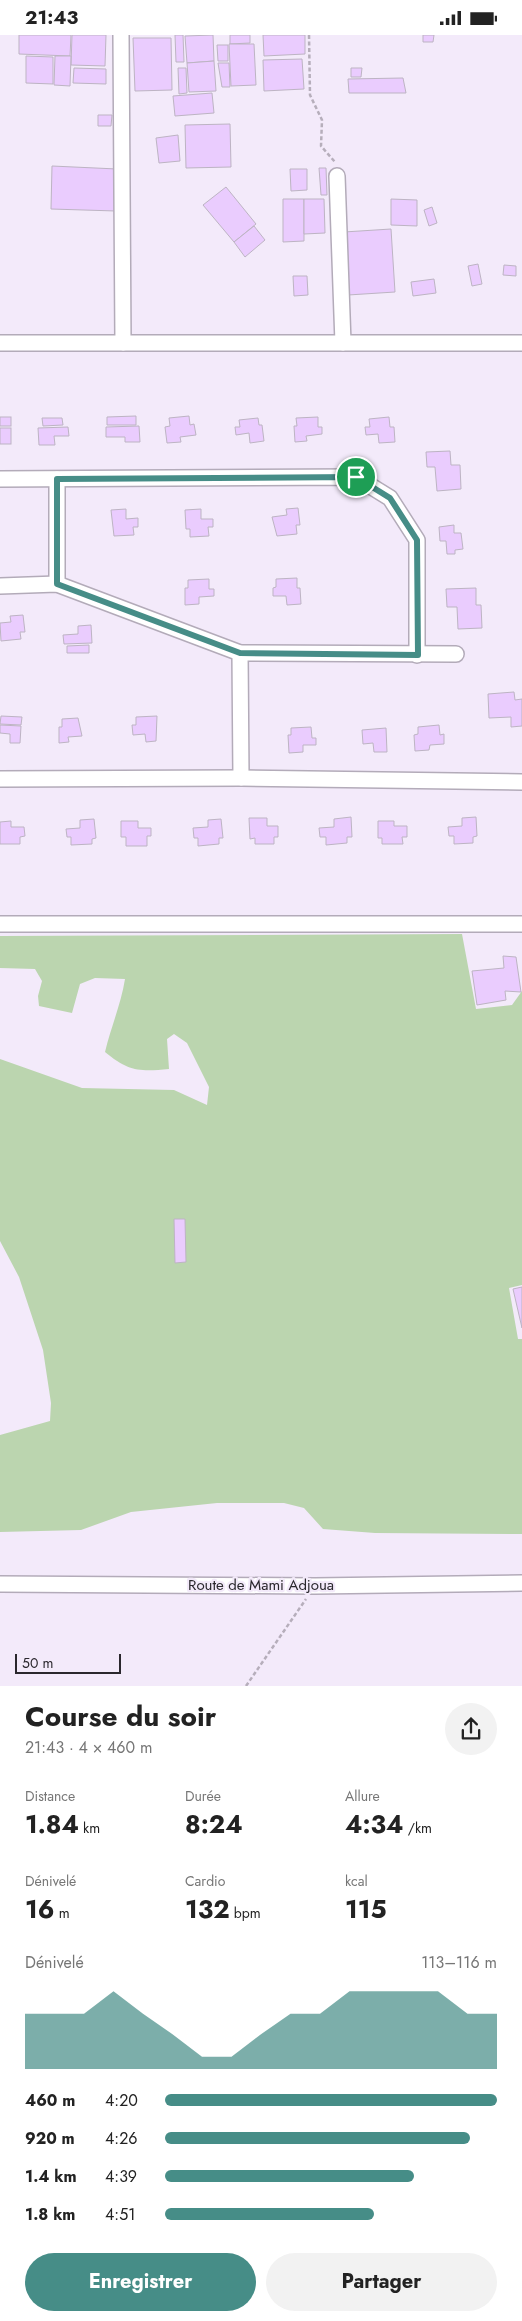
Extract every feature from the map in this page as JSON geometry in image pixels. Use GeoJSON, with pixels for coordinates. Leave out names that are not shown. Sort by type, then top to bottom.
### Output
{"type":"FeatureCollection","features":[{"type":"Feature","properties":{"kind":"street"},"geometry":{"type":"LineString","coordinates":[[121,35],[123,343]]}},
{"type":"Feature","properties":{"kind":"street"},"geometry":{"type":"LineString","coordinates":[[336,175],[343,343]]}},
{"type":"Feature","properties":{"kind":"street"},"geometry":{"type":"LineString","coordinates":[[0,343],[343,343],[521,347]]}},
{"type":"Feature","properties":{"kind":"street"},"geometry":{"type":"LineString","coordinates":[[0,479],[356,477],[390,498],[417,540],[418,655]]}},
{"type":"Feature","properties":{"kind":"street"},"geometry":{"type":"LineString","coordinates":[[57,479],[57,584]]}},
{"type":"Feature","properties":{"kind":"street"},"geometry":{"type":"LineString","coordinates":[[0,586],[57,584],[240,653],[456,654]]}},
{"type":"Feature","properties":{"kind":"street"},"geometry":{"type":"LineString","coordinates":[[240,653],[241,778]]}},
{"type":"Feature","properties":{"kind":"street"},"geometry":{"type":"LineString","coordinates":[[0,779],[241,778],[522,782]]}},
{"type":"Feature","properties":{"kind":"street"},"geometry":{"type":"LineString","coordinates":[[0,924],[522,924]]}},
{"type":"Feature","properties":{"kind":"street","name":"Route de Mami Adjoua"},"geometry":{"type":"LineString","coordinates":[[0,1584],[315,1586],[522,1583]]}},
{"type":"Feature","properties":{"kind":"path"},"geometry":{"type":"LineString","coordinates":[[309,35],[310,95],[322,120],[321,146],[335,161],[336,175]]}},
{"type":"Feature","properties":{"kind":"path"},"geometry":{"type":"LineString","coordinates":[[246,1686],[315,1586]]}},
{"type":"Feature","properties":{"kind":"green space"},"geometry":{"type":"Polygon","coordinates":[[[462,934],[476,1009],[512,1005],[522,991],[522,1285],[509,1288],[518,1339],[522,1339],[522,1534],[375,1533],[323,1529],[304,1508],[284,1503],[217,1503],[131,1512],[81,1530],[0,1532],[0,1435],[50,1421],[51,1403],[43,1350],[19,1277],[0,1241],[0,1059],[82,1088],[174,1090],[207,1105],[209,1087],[187,1043],[174,1034],[167,1039],[169,1069],[134,1069],[120,1063],[105,1052],[125,979],[95,978],[80,984],[72,1013],[39,1006],[38,996],[42,981],[35,969],[0,968],[0,936],[462,934]]]}},
{"type":"Feature","properties":{"kind":"building"},"geometry":{"type":"Polygon","coordinates":[[[19,35],[71,35],[70,56],[19,54],[19,35]]]}},
{"type":"Feature","properties":{"kind":"building"},"geometry":{"type":"Polygon","coordinates":[[[72,35],[106,35],[105,66],[71,65],[72,35]]]}},
{"type":"Feature","properties":{"kind":"building"},"geometry":{"type":"Polygon","coordinates":[[[175,35],[183,35],[184,62],[176,62],[175,35]]]}},
{"type":"Feature","properties":{"kind":"building"},"geometry":{"type":"Polygon","coordinates":[[[213,35],[214,61],[187,63],[185,36],[213,35]]]}},
{"type":"Feature","properties":{"kind":"building"},"geometry":{"type":"Polygon","coordinates":[[[230,35],[250,35],[250,43],[230,44],[230,35]]]}},
{"type":"Feature","properties":{"kind":"building"},"geometry":{"type":"Polygon","coordinates":[[[263,35],[305,35],[305,54],[264,56],[263,35]]]}},
{"type":"Feature","properties":{"kind":"building"},"geometry":{"type":"Polygon","coordinates":[[[423,35],[434,35],[433,42],[423,42],[423,35]]]}},
{"type":"Feature","properties":{"kind":"building"},"geometry":{"type":"Polygon","coordinates":[[[133,38],[171,38],[172,90],[135,91],[133,38]]]}},
{"type":"Feature","properties":{"kind":"building"},"geometry":{"type":"Polygon","coordinates":[[[229,44],[254,44],[256,85],[231,86],[229,44]]]}},
{"type":"Feature","properties":{"kind":"building"},"geometry":{"type":"Polygon","coordinates":[[[217,45],[228,45],[228,61],[218,61],[217,45]]]}},
{"type":"Feature","properties":{"kind":"building"},"geometry":{"type":"Polygon","coordinates":[[[26,56],[53,57],[53,84],[26,83],[26,56]]]}},
{"type":"Feature","properties":{"kind":"building"},"geometry":{"type":"Polygon","coordinates":[[[55,56],[71,56],[70,86],[54,85],[55,56]]]}},
{"type":"Feature","properties":{"kind":"building"},"geometry":{"type":"Polygon","coordinates":[[[302,59],[304,89],[264,91],[263,60],[302,59]]]}},
{"type":"Feature","properties":{"kind":"building"},"geometry":{"type":"Polygon","coordinates":[[[214,61],[216,91],[189,92],[187,63],[214,61]]]}},
{"type":"Feature","properties":{"kind":"building"},"geometry":{"type":"Polygon","coordinates":[[[218,63],[229,63],[230,87],[222,87],[218,63]]]}},
{"type":"Feature","properties":{"kind":"building"},"geometry":{"type":"Polygon","coordinates":[[[74,68],[106,69],[106,84],[73,83],[74,68]]]}},
{"type":"Feature","properties":{"kind":"building"},"geometry":{"type":"Polygon","coordinates":[[[178,68],[186,68],[187,93],[179,94],[178,68]]]}},
{"type":"Feature","properties":{"kind":"building"},"geometry":{"type":"Polygon","coordinates":[[[351,68],[362,68],[361,77],[351,77],[351,68]]]}},
{"type":"Feature","properties":{"kind":"building"},"geometry":{"type":"Polygon","coordinates":[[[403,78],[406,93],[349,93],[348,79],[403,78]]]}},
{"type":"Feature","properties":{"kind":"building"},"geometry":{"type":"Polygon","coordinates":[[[212,93],[214,113],[175,116],[173,96],[212,93]]]}},
{"type":"Feature","properties":{"kind":"building"},"geometry":{"type":"Polygon","coordinates":[[[98,115],[112,115],[111,126],[98,126],[98,115]]]}},
{"type":"Feature","properties":{"kind":"building"},"geometry":{"type":"Polygon","coordinates":[[[230,124],[231,167],[186,168],[185,125],[230,124]]]}},
{"type":"Feature","properties":{"kind":"building"},"geometry":{"type":"Polygon","coordinates":[[[178,135],[180,161],[159,163],[156,138],[178,135]]]}},
{"type":"Feature","properties":{"kind":"building"},"geometry":{"type":"Polygon","coordinates":[[[52,166],[117,169],[116,211],[51,209],[52,166]]]}},
{"type":"Feature","properties":{"kind":"building"},"geometry":{"type":"Polygon","coordinates":[[[319,168],[326,168],[327,195],[321,195],[319,168]]]}},
{"type":"Feature","properties":{"kind":"building"},"geometry":{"type":"Polygon","coordinates":[[[290,169],[307,169],[307,190],[291,191],[290,169]]]}},
{"type":"Feature","properties":{"kind":"building"},"geometry":{"type":"Polygon","coordinates":[[[226,187],[256,224],[234,242],[203,205],[226,187]]]}},
{"type":"Feature","properties":{"kind":"building"},"geometry":{"type":"Polygon","coordinates":[[[283,199],[304,199],[304,241],[283,242],[283,199]]]}},
{"type":"Feature","properties":{"kind":"building"},"geometry":{"type":"Polygon","coordinates":[[[304,199],[324,199],[325,233],[304,234],[304,199]]]}},
{"type":"Feature","properties":{"kind":"building"},"geometry":{"type":"Polygon","coordinates":[[[391,199],[417,200],[417,226],[391,225],[391,199]]]}},
{"type":"Feature","properties":{"kind":"building"},"geometry":{"type":"Polygon","coordinates":[[[432,207],[437,223],[429,226],[424,210],[432,207]]]}},
{"type":"Feature","properties":{"kind":"building"},"geometry":{"type":"Polygon","coordinates":[[[254,226],[265,240],[245,257],[234,242],[254,226]]]}},
{"type":"Feature","properties":{"kind":"building"},"geometry":{"type":"Polygon","coordinates":[[[391,229],[395,292],[348,295],[344,232],[391,229]]]}},
{"type":"Feature","properties":{"kind":"building"},"geometry":{"type":"Polygon","coordinates":[[[478,264],[482,284],[472,286],[468,266],[478,264]]]}},
{"type":"Feature","properties":{"kind":"building"},"geometry":{"type":"Polygon","coordinates":[[[504,265],[516,266],[516,276],[503,275],[504,265]]]}},
{"type":"Feature","properties":{"kind":"building"},"geometry":{"type":"Polygon","coordinates":[[[293,276],[307,276],[308,295],[294,296],[293,276]]]}},
{"type":"Feature","properties":{"kind":"building"},"geometry":{"type":"Polygon","coordinates":[[[434,279],[436,293],[413,296],[411,282],[434,279]]]}},
{"type":"Feature","properties":{"kind":"building"},"geometry":{"type":"Polygon","coordinates":[[[136,416],[136,425],[107,425],[107,417],[136,416]]]}},
{"type":"Feature","properties":{"kind":"building"},"geometry":{"type":"Polygon","coordinates":[[[189,416],[190,425],[194,424],[196,435],[180,437],[181,442],[167,443],[165,427],[170,426],[169,418],[189,416]]]}},
{"type":"Feature","properties":{"kind":"building"},"geometry":{"type":"Polygon","coordinates":[[[0,417],[11,417],[11,426],[0,426],[0,417]]]}},
{"type":"Feature","properties":{"kind":"building"},"geometry":{"type":"Polygon","coordinates":[[[318,417],[318,427],[322,427],[322,434],[306,436],[307,441],[295,442],[294,426],[297,426],[296,418],[318,417]]]}},
{"type":"Feature","properties":{"kind":"building"},"geometry":{"type":"Polygon","coordinates":[[[389,417],[390,427],[394,427],[395,442],[379,443],[378,434],[366,435],[365,427],[370,427],[369,419],[389,417]]]}},
{"type":"Feature","properties":{"kind":"building"},"geometry":{"type":"Polygon","coordinates":[[[42,418],[62,418],[63,425],[43,426],[42,418]]]}},
{"type":"Feature","properties":{"kind":"building"},"geometry":{"type":"Polygon","coordinates":[[[258,418],[259,425],[262,425],[264,441],[250,443],[249,433],[236,435],[235,427],[240,427],[239,420],[258,418]]]}},
{"type":"Feature","properties":{"kind":"building"},"geometry":{"type":"Polygon","coordinates":[[[139,426],[140,442],[125,442],[125,437],[106,437],[106,427],[139,426]]]}},
{"type":"Feature","properties":{"kind":"building"},"geometry":{"type":"Polygon","coordinates":[[[68,427],[69,436],[54,436],[55,445],[39,445],[38,428],[68,427]]]}},
{"type":"Feature","properties":{"kind":"building"},"geometry":{"type":"Polygon","coordinates":[[[0,428],[11,428],[11,444],[0,444],[0,428]]]}},
{"type":"Feature","properties":{"kind":"building"},"geometry":{"type":"Polygon","coordinates":[[[450,451],[451,465],[460,465],[461,489],[437,491],[435,467],[427,467],[426,452],[450,451]]]}},
{"type":"Feature","properties":{"kind":"building"},"geometry":{"type":"Polygon","coordinates":[[[298,508],[300,525],[296,525],[297,534],[277,536],[272,517],[287,515],[286,509],[298,508]]]}},
{"type":"Feature","properties":{"kind":"building"},"geometry":{"type":"Polygon","coordinates":[[[126,509],[126,519],[138,518],[138,527],[133,527],[134,535],[114,536],[111,510],[126,509]]]}},
{"type":"Feature","properties":{"kind":"building"},"geometry":{"type":"Polygon","coordinates":[[[201,509],[201,519],[213,519],[213,527],[208,527],[209,536],[190,537],[190,529],[186,529],[185,510],[201,509]]]}},
{"type":"Feature","properties":{"kind":"building"},"geometry":{"type":"Polygon","coordinates":[[[454,525],[454,533],[461,533],[463,549],[455,550],[455,554],[447,554],[446,541],[440,541],[439,527],[454,525]]]}},
{"type":"Feature","properties":{"kind":"building"},"geometry":{"type":"Polygon","coordinates":[[[297,578],[297,588],[300,588],[301,604],[287,605],[286,596],[273,596],[276,579],[297,578]]]}},
{"type":"Feature","properties":{"kind":"building"},"geometry":{"type":"Polygon","coordinates":[[[209,579],[209,589],[214,589],[214,596],[199,597],[199,604],[185,605],[185,588],[188,588],[188,580],[209,579]]]}},
{"type":"Feature","properties":{"kind":"building"},"geometry":{"type":"Polygon","coordinates":[[[476,588],[476,605],[481,605],[482,628],[458,629],[457,607],[447,607],[446,589],[476,588]]]}},
{"type":"Feature","properties":{"kind":"building"},"geometry":{"type":"Polygon","coordinates":[[[23,615],[25,632],[20,632],[21,639],[1,641],[0,623],[11,622],[10,616],[23,615]]]}},
{"type":"Feature","properties":{"kind":"building"},"geometry":{"type":"Polygon","coordinates":[[[91,625],[92,643],[64,644],[63,635],[78,634],[78,626],[91,625]]]}},
{"type":"Feature","properties":{"kind":"building"},"geometry":{"type":"Polygon","coordinates":[[[89,645],[89,653],[67,653],[67,646],[89,645]]]}},
{"type":"Feature","properties":{"kind":"building"},"geometry":{"type":"Polygon","coordinates":[[[514,692],[515,700],[522,699],[522,726],[511,727],[511,717],[489,718],[488,694],[514,692]]]}},
{"type":"Feature","properties":{"kind":"building"},"geometry":{"type":"Polygon","coordinates":[[[1,716],[22,717],[21,725],[0,724],[1,716]]]}},
{"type":"Feature","properties":{"kind":"building"},"geometry":{"type":"Polygon","coordinates":[[[157,716],[156,741],[146,742],[145,734],[133,735],[132,725],[136,725],[136,717],[157,716]]]}},
{"type":"Feature","properties":{"kind":"building"},"geometry":{"type":"Polygon","coordinates":[[[78,718],[82,736],[68,737],[69,742],[59,743],[59,727],[62,727],[62,719],[78,718]]]}},
{"type":"Feature","properties":{"kind":"building"},"geometry":{"type":"Polygon","coordinates":[[[0,725],[21,726],[20,743],[10,743],[10,734],[0,733],[0,725]]]}},
{"type":"Feature","properties":{"kind":"building"},"geometry":{"type":"Polygon","coordinates":[[[439,725],[440,735],[444,734],[444,744],[430,745],[429,750],[415,751],[414,735],[418,734],[418,727],[439,725]]]}},
{"type":"Feature","properties":{"kind":"building"},"geometry":{"type":"Polygon","coordinates":[[[311,727],[312,738],[316,738],[316,745],[303,745],[303,752],[289,753],[288,735],[291,735],[291,728],[311,727]]]}},
{"type":"Feature","properties":{"kind":"building"},"geometry":{"type":"Polygon","coordinates":[[[386,728],[387,752],[374,752],[373,743],[363,744],[362,730],[386,728]]]}},
{"type":"Feature","properties":{"kind":"building"},"geometry":{"type":"Polygon","coordinates":[[[351,817],[352,837],[347,837],[347,843],[326,845],[326,837],[320,837],[319,828],[334,827],[334,819],[351,817]]]}},
{"type":"Feature","properties":{"kind":"building"},"geometry":{"type":"Polygon","coordinates":[[[476,817],[477,836],[473,837],[473,843],[454,844],[454,836],[449,836],[448,827],[462,826],[462,818],[476,817]]]}},
{"type":"Feature","properties":{"kind":"building"},"geometry":{"type":"Polygon","coordinates":[[[249,818],[267,818],[267,826],[278,826],[278,837],[274,837],[274,844],[255,844],[255,838],[250,839],[249,818]]]}},
{"type":"Feature","properties":{"kind":"building"},"geometry":{"type":"Polygon","coordinates":[[[94,819],[96,838],[92,839],[92,844],[71,845],[71,837],[67,837],[66,829],[80,828],[80,820],[94,819]]]}},
{"type":"Feature","properties":{"kind":"building"},"geometry":{"type":"Polygon","coordinates":[[[221,819],[223,838],[219,838],[219,844],[198,846],[198,838],[194,838],[193,828],[208,827],[208,820],[221,819]]]}},
{"type":"Feature","properties":{"kind":"building"},"geometry":{"type":"Polygon","coordinates":[[[11,821],[11,827],[24,827],[25,836],[20,837],[20,844],[0,844],[0,822],[11,821]]]}},
{"type":"Feature","properties":{"kind":"building"},"geometry":{"type":"Polygon","coordinates":[[[121,821],[138,821],[138,828],[151,828],[151,836],[147,836],[147,846],[126,846],[126,837],[121,837],[121,821]]]}},
{"type":"Feature","properties":{"kind":"building"},"geometry":{"type":"Polygon","coordinates":[[[378,821],[394,821],[394,826],[407,826],[407,837],[402,837],[403,844],[382,844],[382,838],[378,838],[378,821]]]}},
{"type":"Feature","properties":{"kind":"building"},"geometry":{"type":"Polygon","coordinates":[[[503,956],[516,957],[521,992],[505,991],[506,1000],[477,1005],[472,971],[504,968],[503,956]]]}},
{"type":"Feature","properties":{"kind":"building"},"geometry":{"type":"Polygon","coordinates":[[[174,1219],[185,1219],[186,1262],[175,1263],[174,1219]]]}},
{"type":"Feature","properties":{"kind":"building"},"geometry":{"type":"Polygon","coordinates":[[[522,1287],[522,1328],[513,1289],[522,1287]]]}},
{"type":"Feature","properties":{"kind":"route"},"geometry":{"type":"LineString","coordinates":[[356,477],[390,498],[417,540],[418,655],[240,653],[57,584],[57,479],[356,477]]}}]}
